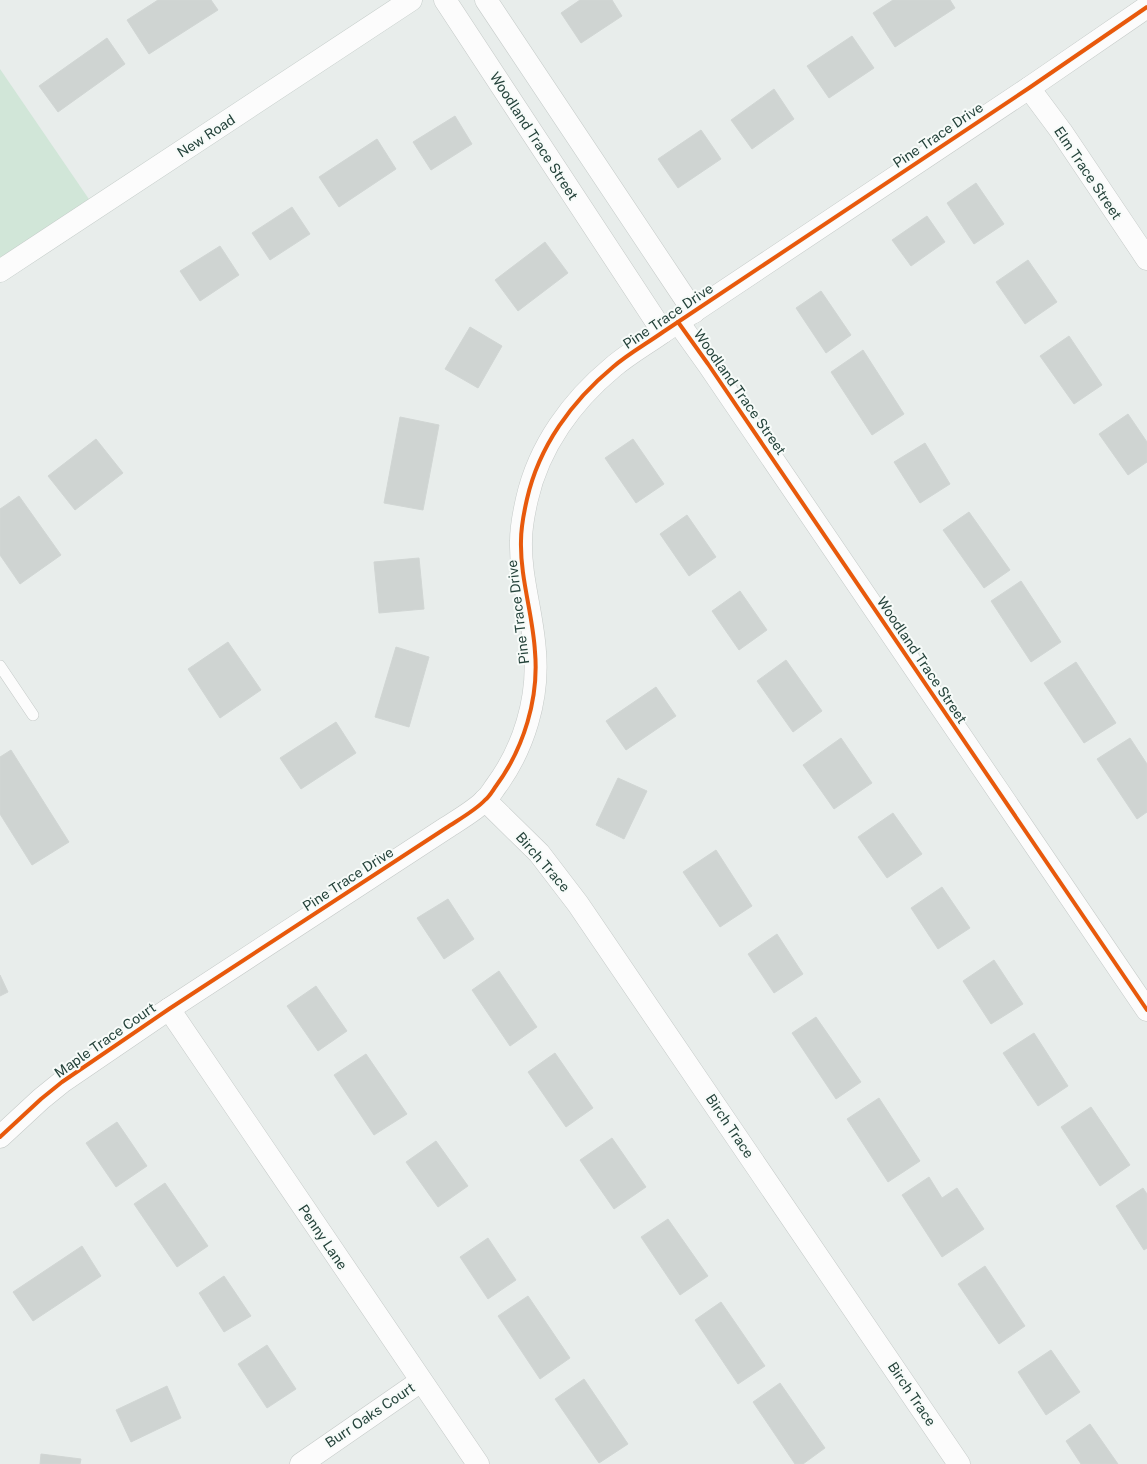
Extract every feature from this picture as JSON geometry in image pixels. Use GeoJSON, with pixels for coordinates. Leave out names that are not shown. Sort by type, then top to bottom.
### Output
{"type":"FeatureCollection","features":[{"type":"Feature","properties":{"kind":"street","name":"New Road"},"geometry":{"type":"LineString","coordinates":[[0,271],[411,0]]}},
{"type":"Feature","properties":{"kind":"street","name":"Woodland Trace Street"},"geometry":{"type":"LineString","coordinates":[[446,0],[713,371],[1147,1010]]}},
{"type":"Feature","properties":{"kind":"street","name":"Woodland Trace Street"},"geometry":{"type":"LineString","coordinates":[[486,0],[678,322]]}},
{"type":"Feature","properties":{"kind":"street","name":"Pine Trace Drive"},"geometry":{"type":"LineString","coordinates":[[168,1009],[446,828],[485,800],[502,778],[516,753],[527,723],[533,697],[536,674],[535,651],[523,568],[521,540],[527,499],[538,463],[559,425],[589,388],[614,366],[678,322],[1029,88],[1147,7]]}},
{"type":"Feature","properties":{"kind":"street","name":"Elm Trace Street"},"geometry":{"type":"LineString","coordinates":[[1029,88],[1065,138],[1147,259]]}},
{"type":"Feature","properties":{"kind":"street","name":"Birch Trace"},"geometry":{"type":"LineString","coordinates":[[485,800],[539,853],[578,904],[959,1464]]}},
{"type":"Feature","properties":{"kind":"street","name":"Maple Trace Court"},"geometry":{"type":"LineString","coordinates":[[0,1137],[41,1099],[62,1082],[168,1009]]}},
{"type":"Feature","properties":{"kind":"street","name":"Penny Lane"},"geometry":{"type":"LineString","coordinates":[[168,1009],[478,1464]]}},
{"type":"Feature","properties":{"kind":"street","name":"Burr Oaks Court"},"geometry":{"type":"LineString","coordinates":[[301,1464],[421,1381]]}},
{"type":"Feature","properties":{"kind":"lane"},"geometry":{"type":"LineString","coordinates":[[0,666],[33,715]]}},
{"type":"Feature","properties":{"kind":"green space"},"geometry":{"type":"Polygon","coordinates":[[[0,69],[95,208],[0,271],[0,69]]]}},
{"type":"Feature","properties":{"kind":"building"},"geometry":{"type":"Polygon","coordinates":[[[158,0],[211,0],[218,10],[149,54],[127,20],[158,0]]]}},
{"type":"Feature","properties":{"kind":"building"},"geometry":{"type":"Polygon","coordinates":[[[580,0],[612,0],[622,16],[581,43],[561,13],[580,0]]]}},
{"type":"Feature","properties":{"kind":"building"},"geometry":{"type":"Polygon","coordinates":[[[893,0],[950,0],[955,8],[895,47],[873,13],[893,0]]]}},
{"type":"Feature","properties":{"kind":"building"},"geometry":{"type":"Polygon","coordinates":[[[852,36],[874,68],[829,98],[807,66],[852,36]]]}},
{"type":"Feature","properties":{"kind":"building"},"geometry":{"type":"Polygon","coordinates":[[[107,38],[125,64],[58,112],[39,86],[107,38]]]}},
{"type":"Feature","properties":{"kind":"building"},"geometry":{"type":"Polygon","coordinates":[[[774,89],[794,119],[752,149],[731,120],[774,89]]]}},
{"type":"Feature","properties":{"kind":"building"},"geometry":{"type":"Polygon","coordinates":[[[455,116],[472,144],[431,170],[413,142],[455,116]]]}},
{"type":"Feature","properties":{"kind":"building"},"geometry":{"type":"Polygon","coordinates":[[[701,130],[721,159],[678,188],[658,159],[701,130]]]}},
{"type":"Feature","properties":{"kind":"building"},"geometry":{"type":"Polygon","coordinates":[[[377,139],[396,169],[339,207],[319,177],[377,139]]]}},
{"type":"Feature","properties":{"kind":"building"},"geometry":{"type":"Polygon","coordinates":[[[976,183],[1004,224],[974,244],[947,203],[976,183]]]}},
{"type":"Feature","properties":{"kind":"building"},"geometry":{"type":"Polygon","coordinates":[[[292,207],[310,234],[270,260],[252,233],[292,207]]]}},
{"type":"Feature","properties":{"kind":"building"},"geometry":{"type":"Polygon","coordinates":[[[927,216],[945,242],[911,266],[892,240],[927,216]]]}},
{"type":"Feature","properties":{"kind":"building"},"geometry":{"type":"Polygon","coordinates":[[[545,242],[568,273],[518,311],[495,280],[545,242]]]}},
{"type":"Feature","properties":{"kind":"building"},"geometry":{"type":"Polygon","coordinates":[[[220,246],[239,275],[200,301],[180,271],[220,246]]]}},
{"type":"Feature","properties":{"kind":"building"},"geometry":{"type":"Polygon","coordinates":[[[1028,260],[1057,302],[1025,324],[996,282],[1028,260]]]}},
{"type":"Feature","properties":{"kind":"building"},"geometry":{"type":"Polygon","coordinates":[[[821,291],[851,335],[826,353],[796,308],[821,291]]]}},
{"type":"Feature","properties":{"kind":"building"},"geometry":{"type":"Polygon","coordinates":[[[470,327],[502,346],[478,388],[445,369],[470,327]]]}},
{"type":"Feature","properties":{"kind":"building"},"geometry":{"type":"Polygon","coordinates":[[[1069,336],[1102,385],[1074,404],[1040,356],[1069,336]]]}},
{"type":"Feature","properties":{"kind":"building"},"geometry":{"type":"Polygon","coordinates":[[[863,350],[904,414],[872,435],[831,372],[863,350]]]}},
{"type":"Feature","properties":{"kind":"building"},"geometry":{"type":"Polygon","coordinates":[[[1128,414],[1147,442],[1147,462],[1128,475],[1099,434],[1128,414]]]}},
{"type":"Feature","properties":{"kind":"building"},"geometry":{"type":"Polygon","coordinates":[[[400,417],[439,425],[423,510],[384,503],[400,417]]]}},
{"type":"Feature","properties":{"kind":"building"},"geometry":{"type":"Polygon","coordinates":[[[96,439],[123,473],[75,510],[48,476],[96,439]]]}},
{"type":"Feature","properties":{"kind":"building"},"geometry":{"type":"Polygon","coordinates":[[[633,439],[664,484],[636,503],[605,458],[633,439]]]}},
{"type":"Feature","properties":{"kind":"building"},"geometry":{"type":"Polygon","coordinates":[[[925,443],[950,484],[920,503],[894,462],[925,443]]]}},
{"type":"Feature","properties":{"kind":"building"},"geometry":{"type":"Polygon","coordinates":[[[19,496],[61,555],[20,584],[0,555],[0,509],[19,496]]]}},
{"type":"Feature","properties":{"kind":"building"},"geometry":{"type":"Polygon","coordinates":[[[969,512],[1010,570],[984,588],[943,530],[969,512]]]}},
{"type":"Feature","properties":{"kind":"building"},"geometry":{"type":"Polygon","coordinates":[[[687,515],[716,557],[689,576],[660,534],[687,515]]]}},
{"type":"Feature","properties":{"kind":"building"},"geometry":{"type":"Polygon","coordinates":[[[419,558],[424,609],[379,613],[374,562],[419,558]]]}},
{"type":"Feature","properties":{"kind":"building"},"geometry":{"type":"Polygon","coordinates":[[[1021,581],[1061,642],[1031,662],[991,601],[1021,581]]]}},
{"type":"Feature","properties":{"kind":"building"},"geometry":{"type":"Polygon","coordinates":[[[740,591],[767,630],[739,650],[712,611],[740,591]]]}},
{"type":"Feature","properties":{"kind":"building"},"geometry":{"type":"Polygon","coordinates":[[[228,642],[261,690],[220,718],[188,669],[228,642]]]}},
{"type":"Feature","properties":{"kind":"building"},"geometry":{"type":"Polygon","coordinates":[[[396,647],[429,657],[409,727],[375,717],[396,647]]]}},
{"type":"Feature","properties":{"kind":"building"},"geometry":{"type":"Polygon","coordinates":[[[786,660],[822,711],[793,732],[757,681],[786,660]]]}},
{"type":"Feature","properties":{"kind":"building"},"geometry":{"type":"Polygon","coordinates":[[[1076,662],[1116,723],[1084,743],[1044,683],[1076,662]]]}},
{"type":"Feature","properties":{"kind":"building"},"geometry":{"type":"Polygon","coordinates":[[[656,687],[676,716],[626,750],[606,721],[656,687]]]}},
{"type":"Feature","properties":{"kind":"building"},"geometry":{"type":"Polygon","coordinates":[[[336,722],[356,753],[301,789],[280,758],[336,722]]]}},
{"type":"Feature","properties":{"kind":"building"},"geometry":{"type":"Polygon","coordinates":[[[841,738],[872,783],[834,809],[803,765],[841,738]]]}},
{"type":"Feature","properties":{"kind":"building"},"geometry":{"type":"Polygon","coordinates":[[[1130,738],[1147,764],[1147,812],[1137,819],[1097,759],[1130,738]]]}},
{"type":"Feature","properties":{"kind":"building"},"geometry":{"type":"Polygon","coordinates":[[[11,750],[69,842],[32,865],[0,814],[0,757],[11,750]]]}},
{"type":"Feature","properties":{"kind":"building"},"geometry":{"type":"Polygon","coordinates":[[[618,778],[647,791],[624,839],[596,825],[618,778]]]}},
{"type":"Feature","properties":{"kind":"building"},"geometry":{"type":"Polygon","coordinates":[[[893,813],[922,854],[887,878],[858,837],[893,813]]]}},
{"type":"Feature","properties":{"kind":"building"},"geometry":{"type":"Polygon","coordinates":[[[716,850],[752,906],[720,927],[683,872],[716,850]]]}},
{"type":"Feature","properties":{"kind":"building"},"geometry":{"type":"Polygon","coordinates":[[[942,887],[970,928],[938,949],[911,908],[942,887]]]}},
{"type":"Feature","properties":{"kind":"building"},"geometry":{"type":"Polygon","coordinates":[[[448,899],[474,939],[444,959],[417,918],[448,899]]]}},
{"type":"Feature","properties":{"kind":"building"},"geometry":{"type":"Polygon","coordinates":[[[777,934],[803,974],[774,993],[748,954],[777,934]]]}},
{"type":"Feature","properties":{"kind":"building"},"geometry":{"type":"Polygon","coordinates":[[[994,960],[1023,1004],[991,1024],[963,981],[994,960]]]}},
{"type":"Feature","properties":{"kind":"building"},"geometry":{"type":"Polygon","coordinates":[[[499,971],[537,1027],[510,1046],[472,990],[499,971]]]}},
{"type":"Feature","properties":{"kind":"building"},"geometry":{"type":"Polygon","coordinates":[[[0,975],[8,992],[0,996],[0,975]]]}},
{"type":"Feature","properties":{"kind":"building"},"geometry":{"type":"Polygon","coordinates":[[[316,986],[347,1031],[318,1051],[287,1006],[316,986]]]}},
{"type":"Feature","properties":{"kind":"building"},"geometry":{"type":"Polygon","coordinates":[[[816,1017],[861,1082],[836,1099],[792,1033],[816,1017]]]}},
{"type":"Feature","properties":{"kind":"building"},"geometry":{"type":"Polygon","coordinates":[[[1034,1033],[1068,1086],[1038,1106],[1003,1053],[1034,1033]]]}},
{"type":"Feature","properties":{"kind":"building"},"geometry":{"type":"Polygon","coordinates":[[[555,1053],[593,1108],[566,1127],[528,1072],[555,1053]]]}},
{"type":"Feature","properties":{"kind":"building"},"geometry":{"type":"Polygon","coordinates":[[[366,1054],[407,1114],[374,1135],[334,1075],[366,1054]]]}},
{"type":"Feature","properties":{"kind":"building"},"geometry":{"type":"Polygon","coordinates":[[[879,1098],[920,1161],[888,1182],[847,1119],[879,1098]]]}},
{"type":"Feature","properties":{"kind":"building"},"geometry":{"type":"Polygon","coordinates":[[[1091,1107],[1130,1165],[1100,1186],[1061,1127],[1091,1107]]]}},
{"type":"Feature","properties":{"kind":"building"},"geometry":{"type":"Polygon","coordinates":[[[117,1122],[147,1166],[116,1187],[86,1143],[117,1122]]]}},
{"type":"Feature","properties":{"kind":"building"},"geometry":{"type":"Polygon","coordinates":[[[612,1138],[646,1187],[614,1209],[580,1160],[612,1138]]]}},
{"type":"Feature","properties":{"kind":"building"},"geometry":{"type":"Polygon","coordinates":[[[436,1141],[468,1186],[438,1207],[406,1162],[436,1141]]]}},
{"type":"Feature","properties":{"kind":"building"},"geometry":{"type":"Polygon","coordinates":[[[929,1177],[942,1198],[957,1188],[984,1229],[942,1257],[902,1195],[929,1177]]]}},
{"type":"Feature","properties":{"kind":"building"},"geometry":{"type":"Polygon","coordinates":[[[165,1183],[208,1246],[177,1267],[134,1204],[165,1183]]]}},
{"type":"Feature","properties":{"kind":"building"},"geometry":{"type":"Polygon","coordinates":[[[1143,1188],[1147,1194],[1147,1248],[1144,1250],[1116,1206],[1143,1188]]]}},
{"type":"Feature","properties":{"kind":"building"},"geometry":{"type":"Polygon","coordinates":[[[668,1219],[708,1276],[680,1295],[641,1237],[668,1219]]]}},
{"type":"Feature","properties":{"kind":"building"},"geometry":{"type":"Polygon","coordinates":[[[488,1238],[516,1280],[488,1299],[460,1257],[488,1238]]]}},
{"type":"Feature","properties":{"kind":"building"},"geometry":{"type":"Polygon","coordinates":[[[82,1246],[101,1276],[33,1321],[13,1292],[82,1246]]]}},
{"type":"Feature","properties":{"kind":"building"},"geometry":{"type":"Polygon","coordinates":[[[985,1266],[1025,1326],[999,1344],[958,1284],[985,1266]]]}},
{"type":"Feature","properties":{"kind":"building"},"geometry":{"type":"Polygon","coordinates":[[[224,1276],[251,1316],[224,1332],[199,1293],[224,1276]]]}},
{"type":"Feature","properties":{"kind":"building"},"geometry":{"type":"Polygon","coordinates":[[[528,1296],[570,1358],[540,1379],[498,1316],[528,1296]]]}},
{"type":"Feature","properties":{"kind":"building"},"geometry":{"type":"Polygon","coordinates":[[[721,1302],[765,1366],[738,1384],[695,1320],[721,1302]]]}},
{"type":"Feature","properties":{"kind":"building"},"geometry":{"type":"Polygon","coordinates":[[[267,1345],[296,1389],[267,1408],[238,1364],[267,1345]]]}},
{"type":"Feature","properties":{"kind":"building"},"geometry":{"type":"Polygon","coordinates":[[[1051,1350],[1080,1392],[1046,1415],[1018,1372],[1051,1350]]]}},
{"type":"Feature","properties":{"kind":"building"},"geometry":{"type":"Polygon","coordinates":[[[584,1379],[628,1444],[599,1463],[555,1399],[584,1379]]]}},
{"type":"Feature","properties":{"kind":"building"},"geometry":{"type":"Polygon","coordinates":[[[780,1383],[825,1448],[803,1464],[795,1464],[753,1402],[780,1383]]]}},
{"type":"Feature","properties":{"kind":"building"},"geometry":{"type":"Polygon","coordinates":[[[167,1386],[181,1418],[131,1442],[116,1410],[167,1386]]]}},
{"type":"Feature","properties":{"kind":"building"},"geometry":{"type":"Polygon","coordinates":[[[1090,1424],[1118,1464],[1081,1464],[1066,1441],[1090,1424]]]}},
{"type":"Feature","properties":{"kind":"building"},"geometry":{"type":"Polygon","coordinates":[[[41,1454],[81,1459],[80,1464],[40,1464],[41,1454]]]}},
{"type":"Feature","properties":{"kind":"cycle path"},"geometry":{"type":"LineString","coordinates":[[0,1137],[41,1099],[62,1082],[169,1009],[467,815],[490,795],[506,771],[522,739],[528,722],[535,687],[536,669],[534,638],[524,583],[521,555],[522,530],[527,499],[532,480],[540,461],[559,426],[598,380],[631,353],[1029,88],[1147,7]]}},
{"type":"Feature","properties":{"kind":"cycle path"},"geometry":{"type":"LineString","coordinates":[[678,322],[1147,1010]]}}]}
